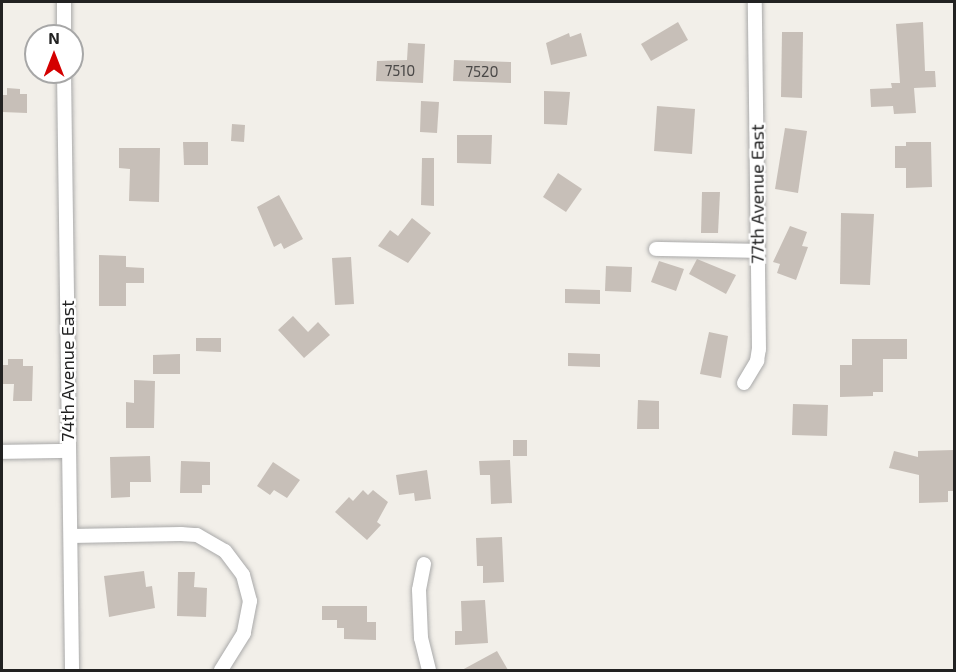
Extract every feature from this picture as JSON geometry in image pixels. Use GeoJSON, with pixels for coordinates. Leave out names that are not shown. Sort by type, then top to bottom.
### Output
{"type":"FeatureCollection","features":[{"type":"Feature","properties":{"kind":"street"},"geometry":{"type":"LineString","coordinates":[[64,2],[64,24]]}},
{"type":"Feature","properties":{"kind":"street","name":"77th Avenue East"},"geometry":{"type":"LineString","coordinates":[[744,383],[757,361],[759,349],[755,2]]}},
{"type":"Feature","properties":{"kind":"street","name":"74th Avenue East"},"geometry":{"type":"LineString","coordinates":[[64,84],[67,451],[71,536],[72,670]]}},
{"type":"Feature","properties":{"kind":"street"},"geometry":{"type":"LineString","coordinates":[[656,249],[757,251]]}},
{"type":"Feature","properties":{"kind":"street"},"geometry":{"type":"LineString","coordinates":[[2,452],[67,451]]}},
{"type":"Feature","properties":{"kind":"street"},"geometry":{"type":"LineString","coordinates":[[71,536],[197,535],[225,551],[239,568],[250,601],[247,624],[221,670]]}},
{"type":"Feature","properties":{"kind":"street"},"geometry":{"type":"LineString","coordinates":[[424,564],[419,590],[420,638],[429,670]]}},
{"type":"Feature","properties":{"kind":"building"},"geometry":{"type":"Polygon","coordinates":[[[678,22],[688,40],[651,61],[641,44],[678,22]]]}},
{"type":"Feature","properties":{"kind":"building"},"geometry":{"type":"Polygon","coordinates":[[[923,22],[925,71],[935,71],[936,87],[914,88],[916,113],[894,114],[893,106],[871,107],[870,89],[892,88],[891,83],[900,83],[896,24],[923,22]]]}},
{"type":"Feature","properties":{"kind":"building"},"geometry":{"type":"Polygon","coordinates":[[[782,32],[803,32],[802,98],[781,97],[782,32]]]}},
{"type":"Feature","properties":{"kind":"building"},"geometry":{"type":"Polygon","coordinates":[[[569,33],[570,37],[581,33],[587,56],[551,65],[546,43],[569,33]]]}},
{"type":"Feature","properties":{"kind":"building"},"geometry":{"type":"Polygon","coordinates":[[[408,43],[425,44],[423,83],[376,81],[377,61],[407,60],[408,43]]]}},
{"type":"Feature","properties":{"kind":"building"},"geometry":{"type":"Polygon","coordinates":[[[454,60],[511,62],[511,83],[453,81],[454,60]]]}},
{"type":"Feature","properties":{"kind":"building"},"geometry":{"type":"Polygon","coordinates":[[[7,88],[20,89],[20,94],[27,94],[27,113],[2,112],[2,95],[7,95],[7,88]]]}},
{"type":"Feature","properties":{"kind":"building"},"geometry":{"type":"Polygon","coordinates":[[[544,91],[570,92],[567,125],[544,124],[544,91]]]}},
{"type":"Feature","properties":{"kind":"building"},"geometry":{"type":"Polygon","coordinates":[[[421,101],[439,102],[437,133],[420,132],[421,101]]]}},
{"type":"Feature","properties":{"kind":"building"},"geometry":{"type":"Polygon","coordinates":[[[657,106],[695,109],[692,154],[654,151],[657,106]]]}},
{"type":"Feature","properties":{"kind":"building"},"geometry":{"type":"Polygon","coordinates":[[[232,124],[245,125],[244,142],[231,141],[232,124]]]}},
{"type":"Feature","properties":{"kind":"building"},"geometry":{"type":"Polygon","coordinates":[[[785,128],[807,131],[798,193],[775,189],[785,128]]]}},
{"type":"Feature","properties":{"kind":"building"},"geometry":{"type":"Polygon","coordinates":[[[457,135],[492,135],[491,164],[457,163],[457,135]]]}},
{"type":"Feature","properties":{"kind":"building"},"geometry":{"type":"Polygon","coordinates":[[[183,142],[208,142],[208,165],[184,165],[183,142]]]}},
{"type":"Feature","properties":{"kind":"building"},"geometry":{"type":"Polygon","coordinates":[[[906,142],[931,142],[932,187],[906,188],[906,168],[895,168],[895,146],[906,146],[906,142]]]}},
{"type":"Feature","properties":{"kind":"building"},"geometry":{"type":"Polygon","coordinates":[[[119,148],[160,148],[159,202],[129,201],[130,169],[119,168],[119,148]]]}},
{"type":"Feature","properties":{"kind":"building"},"geometry":{"type":"Polygon","coordinates":[[[422,158],[434,158],[434,206],[421,205],[422,158]]]}},
{"type":"Feature","properties":{"kind":"building"},"geometry":{"type":"Polygon","coordinates":[[[558,173],[582,189],[566,212],[543,197],[558,173]]]}},
{"type":"Feature","properties":{"kind":"building"},"geometry":{"type":"Polygon","coordinates":[[[702,192],[720,192],[718,233],[701,233],[702,192]]]}},
{"type":"Feature","properties":{"kind":"building"},"geometry":{"type":"Polygon","coordinates":[[[279,195],[303,239],[284,249],[281,243],[274,247],[257,207],[279,195]]]}},
{"type":"Feature","properties":{"kind":"building"},"geometry":{"type":"Polygon","coordinates":[[[841,213],[874,214],[870,285],[840,284],[841,213]]]}},
{"type":"Feature","properties":{"kind":"building"},"geometry":{"type":"Polygon","coordinates":[[[412,218],[431,233],[408,263],[378,246],[390,230],[398,236],[412,218]]]}},
{"type":"Feature","properties":{"kind":"building"},"geometry":{"type":"Polygon","coordinates":[[[790,226],[807,232],[802,246],[808,247],[796,280],[777,273],[780,264],[773,262],[790,226]]]}},
{"type":"Feature","properties":{"kind":"building"},"geometry":{"type":"Polygon","coordinates":[[[99,255],[126,256],[126,267],[144,268],[144,283],[126,283],[126,306],[99,306],[99,255]]]}},
{"type":"Feature","properties":{"kind":"building"},"geometry":{"type":"Polygon","coordinates":[[[351,257],[354,304],[335,305],[332,258],[351,257]]]}},
{"type":"Feature","properties":{"kind":"building"},"geometry":{"type":"Polygon","coordinates":[[[697,259],[736,275],[726,294],[689,274],[697,259]]]}},
{"type":"Feature","properties":{"kind":"building"},"geometry":{"type":"Polygon","coordinates":[[[659,261],[684,269],[676,291],[651,282],[659,261]]]}},
{"type":"Feature","properties":{"kind":"building"},"geometry":{"type":"Polygon","coordinates":[[[606,266],[632,267],[631,292],[605,291],[606,266]]]}},
{"type":"Feature","properties":{"kind":"building"},"geometry":{"type":"Polygon","coordinates":[[[565,289],[600,290],[600,304],[565,303],[565,289]]]}},
{"type":"Feature","properties":{"kind":"building"},"geometry":{"type":"Polygon","coordinates":[[[293,316],[308,332],[318,322],[330,335],[304,358],[278,330],[293,316]]]}},
{"type":"Feature","properties":{"kind":"building"},"geometry":{"type":"Polygon","coordinates":[[[709,332],[728,336],[721,378],[700,374],[709,332]]]}},
{"type":"Feature","properties":{"kind":"building"},"geometry":{"type":"Polygon","coordinates":[[[196,338],[221,338],[221,352],[196,351],[196,338]]]}},
{"type":"Feature","properties":{"kind":"building"},"geometry":{"type":"Polygon","coordinates":[[[852,339],[907,339],[907,359],[883,359],[883,392],[873,392],[873,396],[840,397],[840,365],[852,365],[852,339]]]}},
{"type":"Feature","properties":{"kind":"building"},"geometry":{"type":"Polygon","coordinates":[[[568,353],[600,354],[600,367],[568,366],[568,353]]]}},
{"type":"Feature","properties":{"kind":"building"},"geometry":{"type":"Polygon","coordinates":[[[180,354],[180,374],[153,374],[153,355],[180,354]]]}},
{"type":"Feature","properties":{"kind":"building"},"geometry":{"type":"Polygon","coordinates":[[[8,359],[23,359],[23,366],[33,366],[32,401],[13,401],[14,384],[2,384],[2,365],[8,365],[8,359]]]}},
{"type":"Feature","properties":{"kind":"building"},"geometry":{"type":"Polygon","coordinates":[[[134,380],[155,381],[154,428],[126,428],[126,402],[134,403],[134,380]]]}},
{"type":"Feature","properties":{"kind":"building"},"geometry":{"type":"Polygon","coordinates":[[[638,400],[659,401],[659,429],[637,429],[638,400]]]}},
{"type":"Feature","properties":{"kind":"building"},"geometry":{"type":"Polygon","coordinates":[[[793,404],[828,405],[827,436],[792,435],[793,404]]]}},
{"type":"Feature","properties":{"kind":"building"},"geometry":{"type":"Polygon","coordinates":[[[513,440],[527,440],[527,456],[513,456],[513,440]]]}},
{"type":"Feature","properties":{"kind":"building"},"geometry":{"type":"Polygon","coordinates":[[[954,450],[954,491],[948,491],[948,502],[919,503],[919,475],[889,468],[894,451],[918,457],[918,451],[954,450]]]}},
{"type":"Feature","properties":{"kind":"building"},"geometry":{"type":"Polygon","coordinates":[[[150,456],[151,482],[130,482],[130,497],[111,498],[110,457],[150,456]]]}},
{"type":"Feature","properties":{"kind":"building"},"geometry":{"type":"Polygon","coordinates":[[[510,460],[512,503],[491,504],[490,475],[480,475],[479,461],[510,460]]]}},
{"type":"Feature","properties":{"kind":"building"},"geometry":{"type":"Polygon","coordinates":[[[181,461],[210,462],[210,485],[202,485],[202,493],[180,493],[181,461]]]}},
{"type":"Feature","properties":{"kind":"building"},"geometry":{"type":"Polygon","coordinates":[[[273,462],[300,480],[287,498],[274,490],[270,495],[257,486],[273,462]]]}},
{"type":"Feature","properties":{"kind":"building"},"geometry":{"type":"Polygon","coordinates":[[[427,470],[431,499],[415,501],[414,493],[399,495],[396,475],[427,470]]]}},
{"type":"Feature","properties":{"kind":"building"},"geometry":{"type":"Polygon","coordinates":[[[363,490],[368,495],[373,490],[388,502],[377,522],[381,525],[367,540],[335,512],[349,497],[353,501],[363,490]]]}},
{"type":"Feature","properties":{"kind":"building"},"geometry":{"type":"Polygon","coordinates":[[[502,537],[504,582],[483,583],[483,566],[477,566],[476,538],[502,537]]]}},
{"type":"Feature","properties":{"kind":"building"},"geometry":{"type":"Polygon","coordinates":[[[144,571],[146,587],[152,586],[155,608],[109,617],[104,576],[144,571]]]}},
{"type":"Feature","properties":{"kind":"building"},"geometry":{"type":"Polygon","coordinates":[[[178,572],[195,572],[194,587],[207,588],[206,617],[177,616],[178,572]]]}},
{"type":"Feature","properties":{"kind":"building"},"geometry":{"type":"Polygon","coordinates":[[[485,600],[488,643],[455,645],[455,631],[462,631],[461,601],[485,600]]]}},
{"type":"Feature","properties":{"kind":"building"},"geometry":{"type":"Polygon","coordinates":[[[322,606],[367,606],[367,622],[376,622],[376,640],[344,639],[344,628],[337,628],[337,620],[322,620],[322,606]]]}},
{"type":"Feature","properties":{"kind":"building"},"geometry":{"type":"Polygon","coordinates":[[[497,651],[508,670],[462,670],[497,651]]]}}]}
